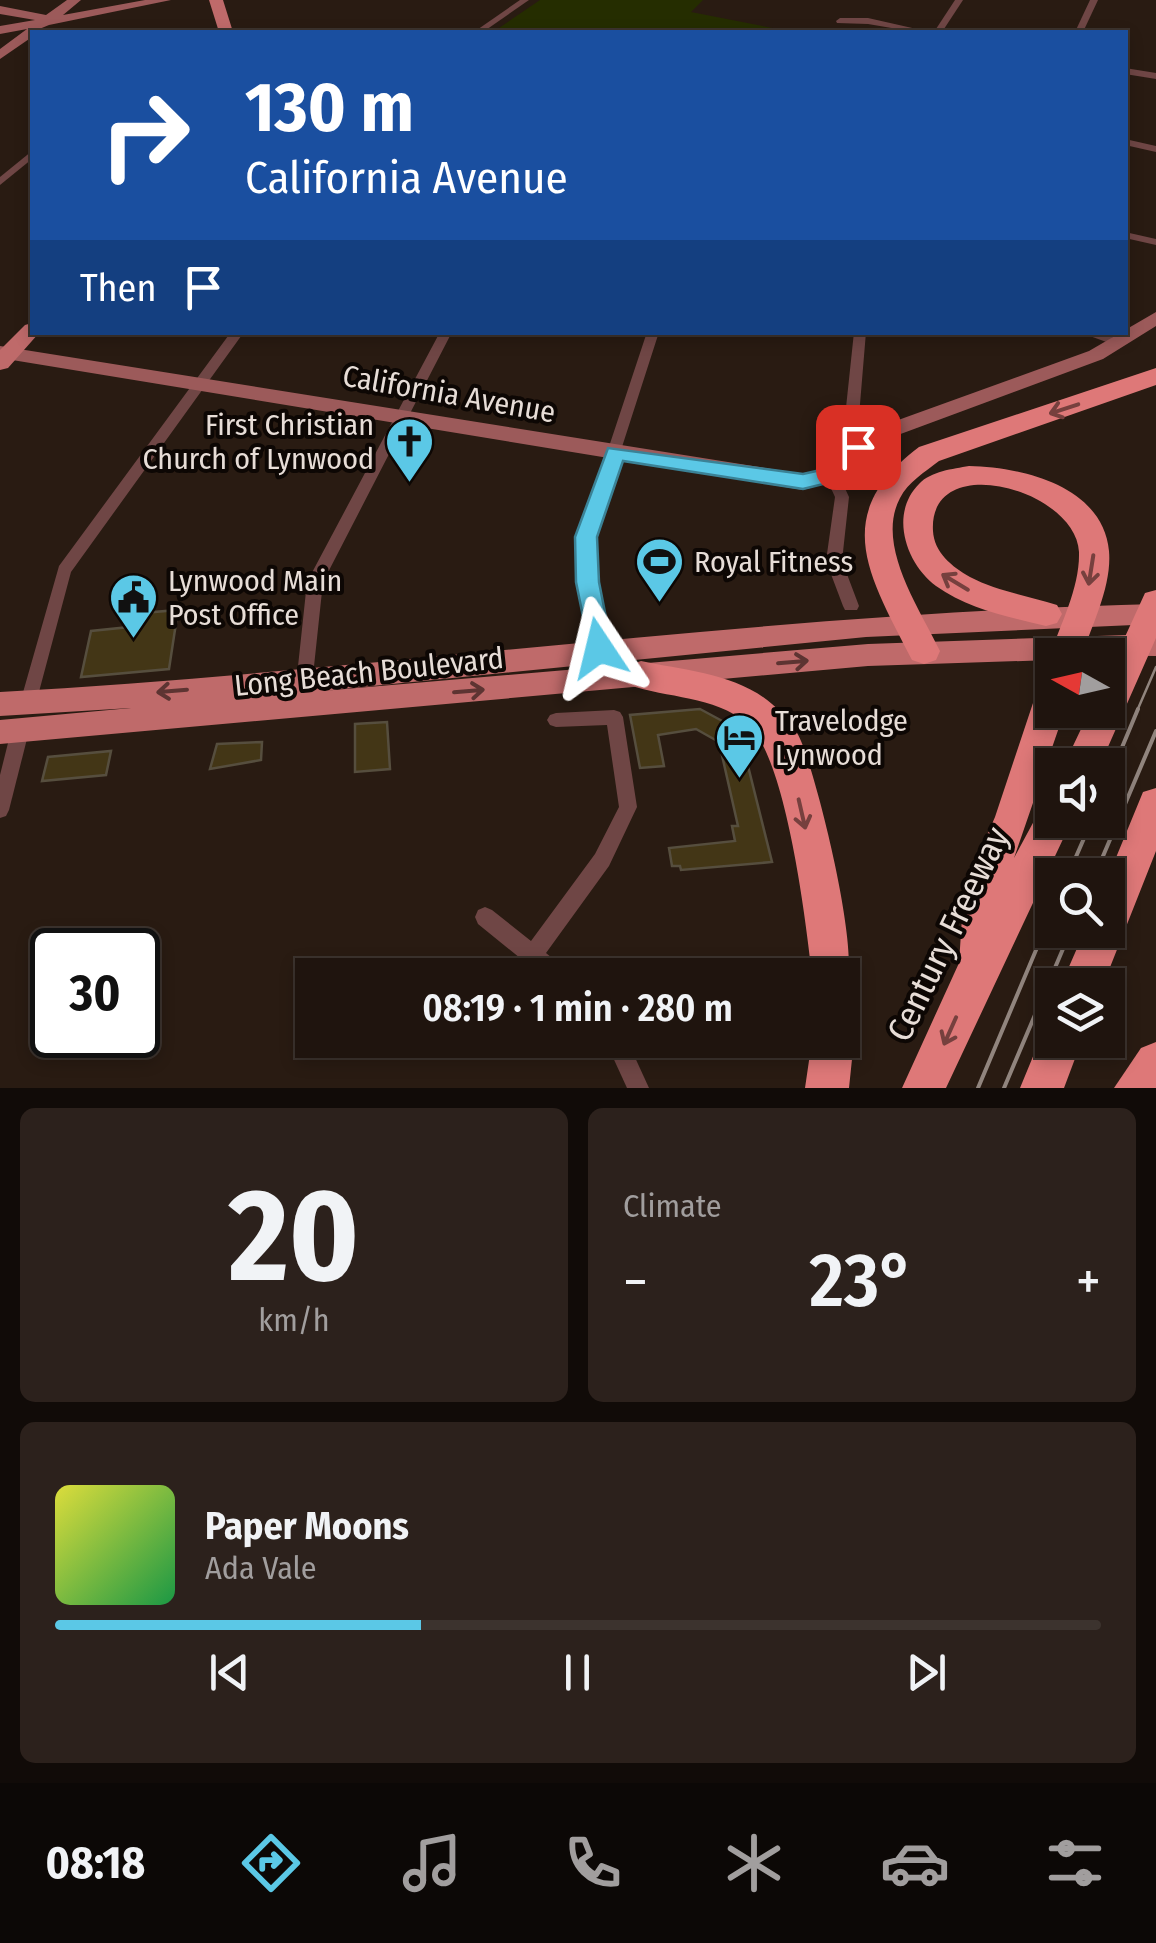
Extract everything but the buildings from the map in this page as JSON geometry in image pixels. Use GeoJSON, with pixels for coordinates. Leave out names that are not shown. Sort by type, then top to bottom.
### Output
{"type":"FeatureCollection","features":[{"type":"Feature","properties":{"kind":"highway"},"geometry":{"type":"LineString","coordinates":[[918,637],[883,553],[876,514],[884,490],[902,470],[928,454],[1156,376]]}},
{"type":"Feature","properties":{"kind":"highway"},"geometry":{"type":"LineString","coordinates":[[1046,614],[980,596],[942,576],[920,544],[914,514],[921,498],[941,483],[987,474],[1025,482],[1056,496],[1084,526],[1094,549],[1087,592],[1072,638]]}},
{"type":"Feature","properties":{"kind":"highway"},"geometry":{"type":"LineString","coordinates":[[1125,670],[1156,602]]}},
{"type":"Feature","properties":{"kind":"highway"},"geometry":{"type":"LineString","coordinates":[[641,675],[723,692],[759,714],[785,744],[824,911],[830,958]]}},
{"type":"Feature","properties":{"kind":"highway"},"geometry":{"type":"LineString","coordinates":[[975,974],[983,888],[1042,728]]}},
{"type":"Feature","properties":{"kind":"highway"},"geometry":{"type":"LineString","coordinates":[[1125,881],[1156,804]]}},
{"type":"Feature","properties":{"kind":"highway","name":"Century Freeway"},"geometry":{"type":"LineString","coordinates":[[924,1088],[975,974],[1045,838]]}},
{"type":"Feature","properties":{"kind":"highway"},"geometry":{"type":"LineString","coordinates":[[827,1088],[831,1058]]}},
{"type":"Feature","properties":{"kind":"highway"},"geometry":{"type":"LineString","coordinates":[[1042,1088],[1054,1058]]}},
{"type":"Feature","properties":{"kind":"highway"},"geometry":{"type":"LineString","coordinates":[[1136,1088],[1156,1063]]}},
{"type":"Feature","properties":{"kind":"main road"},"geometry":{"type":"LineString","coordinates":[[216,0],[225,30]]}},
{"type":"Feature","properties":{"kind":"main road"},"geometry":{"type":"LineString","coordinates":[[3,356],[30,331]]}},
{"type":"Feature","properties":{"kind":"main road","name":"Long Beach Boulevard"},"geometry":{"type":"LineString","coordinates":[[12,717],[303,693],[641,675],[918,637],[1046,614],[1156,614]]}},
{"type":"Feature","properties":{"kind":"main road","name":"Long Beach Boulevard"},"geometry":{"type":"LineString","coordinates":[[303,693],[599,648],[918,637],[1156,645]]}},
{"type":"Feature","properties":{"kind":"street"},"geometry":{"type":"LineString","coordinates":[[35,30],[74,0]]}},
{"type":"Feature","properties":{"kind":"street"},"geometry":{"type":"LineString","coordinates":[[0,32],[165,0]]}},
{"type":"Feature","properties":{"kind":"street"},"geometry":{"type":"LineString","coordinates":[[481,30],[525,0]]}},
{"type":"Feature","properties":{"kind":"street"},"geometry":{"type":"LineString","coordinates":[[939,30],[959,0]]}},
{"type":"Feature","properties":{"kind":"street"},"geometry":{"type":"LineString","coordinates":[[1080,30],[1094,0]]}},
{"type":"Feature","properties":{"kind":"street"},"geometry":{"type":"LineString","coordinates":[[0,10],[20,12],[46,22]]}},
{"type":"Feature","properties":{"kind":"street"},"geometry":{"type":"LineString","coordinates":[[0,32],[17,21],[20,12]]}},
{"type":"Feature","properties":{"kind":"street"},"geometry":{"type":"LineString","coordinates":[[840,21],[868,21],[915,30]]}},
{"type":"Feature","properties":{"kind":"street"},"geometry":{"type":"LineString","coordinates":[[0,32],[14,40],[1,54]]}},
{"type":"Feature","properties":{"kind":"street"},"geometry":{"type":"LineString","coordinates":[[1,54],[30,33]]}},
{"type":"Feature","properties":{"kind":"street"},"geometry":{"type":"LineString","coordinates":[[1128,71],[1156,76]]}},
{"type":"Feature","properties":{"kind":"street"},"geometry":{"type":"LineString","coordinates":[[1128,143],[1156,149]]}},
{"type":"Feature","properties":{"kind":"street"},"geometry":{"type":"LineString","coordinates":[[0,182],[30,156]]}},
{"type":"Feature","properties":{"kind":"street"},"geometry":{"type":"LineString","coordinates":[[1128,235],[1156,242]]}},
{"type":"Feature","properties":{"kind":"street"},"geometry":{"type":"LineString","coordinates":[[851,606],[834,561],[842,497],[832,475],[872,437],[1120,343],[1156,318]]}},
{"type":"Feature","properties":{"kind":"street"},"geometry":{"type":"LineString","coordinates":[[0,810],[12,717],[64,570],[236,335]]}},
{"type":"Feature","properties":{"kind":"street"},"geometry":{"type":"LineString","coordinates":[[303,693],[315,582],[444,335]]}},
{"type":"Feature","properties":{"kind":"street"},"geometry":{"type":"LineString","coordinates":[[599,648],[588,582],[586,537],[653,335]]}},
{"type":"Feature","properties":{"kind":"street"},"geometry":{"type":"LineString","coordinates":[[860,335],[852,417],[872,437]]}},
{"type":"Feature","properties":{"kind":"street"},"geometry":{"type":"LineString","coordinates":[[1095,335],[1120,343]]}},
{"type":"Feature","properties":{"kind":"street","name":"California Avenue"},"geometry":{"type":"LineString","coordinates":[[3,356],[201,382],[784,480],[832,475]]}},
{"type":"Feature","properties":{"kind":"street"},"geometry":{"type":"LineString","coordinates":[[534,953],[602,860],[628,808],[614,717],[556,720]]}},
{"type":"Feature","properties":{"kind":"street"},"geometry":{"type":"LineString","coordinates":[[485,917],[539,958]]}},
{"type":"Feature","properties":{"kind":"street"},"geometry":{"type":"LineString","coordinates":[[624,1058],[638,1088]]}},
{"type":"Feature","properties":{"kind":"green space"},"geometry":{"type":"Polygon","coordinates":[[[540,0],[703,0],[691,12],[783,30],[496,30],[540,0]]]}},
{"type":"Feature","properties":{"kind":"tram line"},"geometry":{"type":"LineString","coordinates":[[1137,711],[1156,667]]}},
{"type":"Feature","properties":{"kind":"tram line"},"geometry":{"type":"LineString","coordinates":[[1122,748],[1138,709]]}},
{"type":"Feature","properties":{"kind":"tram line"},"geometry":{"type":"LineString","coordinates":[[1102,858],[1156,731]]}},
{"type":"Feature","properties":{"kind":"tram line"},"geometry":{"type":"LineString","coordinates":[[1075,858],[1084,838]]}},
{"type":"Feature","properties":{"kind":"tram line"},"geometry":{"type":"LineString","coordinates":[[978,1088],[1037,948]]}},
{"type":"Feature","properties":{"kind":"tram line"},"geometry":{"type":"LineString","coordinates":[[1004,1088],[1063,948]]}},
{"type":"Feature","properties":{"kind":"place","name":"First Christian Church of Lynwood"},"geometry":{"type":"Point","coordinates":[409,484]}},
{"type":"Feature","properties":{"kind":"place","name":"Royal Fitness"},"geometry":{"type":"Point","coordinates":[659,604]}},
{"type":"Feature","properties":{"kind":"place","name":"Lynwood Main Post Office"},"geometry":{"type":"Point","coordinates":[133,640]}},
{"type":"Feature","properties":{"kind":"place","name":"Travelodge Lynwood"},"geometry":{"type":"Point","coordinates":[740,780]}},
{"type":"Feature","properties":{"kind":"route"},"geometry":{"type":"LineString","coordinates":[[599,648],[588,582],[586,537],[615,453],[803,482],[832,475],[858,447]]}}]}
